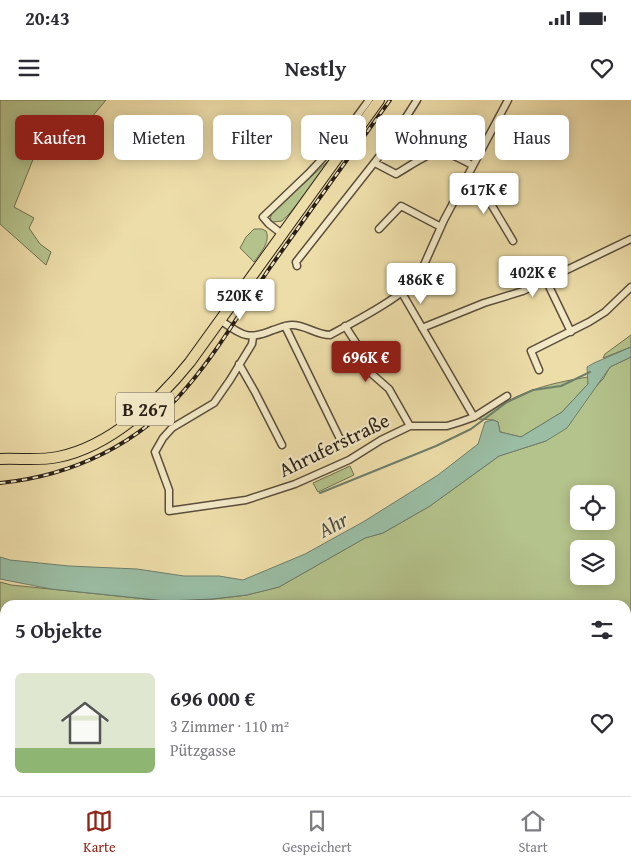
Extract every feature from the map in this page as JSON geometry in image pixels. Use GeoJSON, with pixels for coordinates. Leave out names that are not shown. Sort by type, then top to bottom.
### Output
{"type":"FeatureCollection","features":[{"type":"Feature","properties":{"kind":"main road","name":"B 267"},"geometry":{"type":"LineString","coordinates":[[0,459],[57,457],[82,450],[117,430],[144,410],[165,391],[190,362],[380,100]]}},
{"type":"Feature","properties":{"kind":"street"},"geometry":{"type":"LineString","coordinates":[[282,234],[263,217],[339,141],[369,100]]}},
{"type":"Feature","properties":{"kind":"street"},"geometry":{"type":"LineString","coordinates":[[297,266],[296,262],[403,125],[416,100]]}},
{"type":"Feature","properties":{"kind":"street"},"geometry":{"type":"LineString","coordinates":[[485,141],[508,100]]}},
{"type":"Feature","properties":{"kind":"street"},"geometry":{"type":"LineString","coordinates":[[375,163],[396,174],[421,160]]}},
{"type":"Feature","properties":{"kind":"street"},"geometry":{"type":"LineString","coordinates":[[461,160],[472,166]]}},
{"type":"Feature","properties":{"kind":"street"},"geometry":{"type":"LineString","coordinates":[[220,320],[244,335],[253,337],[285,326],[301,326],[324,335],[345,326],[402,293],[419,276],[441,227],[475,160]]}},
{"type":"Feature","properties":{"kind":"street"},"geometry":{"type":"LineString","coordinates":[[466,177],[478,184],[513,241]]}},
{"type":"Feature","properties":{"kind":"street"},"geometry":{"type":"LineString","coordinates":[[379,229],[401,206],[441,227]]}},
{"type":"Feature","properties":{"kind":"street"},"geometry":{"type":"LineString","coordinates":[[422,328],[484,303],[523,291],[631,239]]}},
{"type":"Feature","properties":{"kind":"street"},"geometry":{"type":"LineString","coordinates":[[546,280],[571,332]]}},
{"type":"Feature","properties":{"kind":"street"},"geometry":{"type":"LineString","coordinates":[[539,370],[531,351],[571,332],[604,312],[631,287]]}},
{"type":"Feature","properties":{"kind":"street"},"geometry":{"type":"LineString","coordinates":[[402,293],[471,412]]}},
{"type":"Feature","properties":{"kind":"street"},"geometry":{"type":"LineString","coordinates":[[285,326],[340,439]]}},
{"type":"Feature","properties":{"kind":"street"},"geometry":{"type":"LineString","coordinates":[[345,326],[360,349],[372,374],[389,389],[410,426]]}},
{"type":"Feature","properties":{"kind":"street"},"geometry":{"type":"LineString","coordinates":[[253,337],[252,344],[238,364],[255,392],[282,446]]}},
{"type":"Feature","properties":{"kind":"street","name":"Ahruferstraße"},"geometry":{"type":"LineString","coordinates":[[238,364],[230,380],[214,403],[172,428],[158,445],[155,452],[169,490],[168,512],[246,500],[295,484],[349,460],[381,440],[410,426],[447,426],[471,412],[507,396]]}},
{"type":"Feature","properties":{"kind":"shaded area"},"geometry":{"type":"Polygon","coordinates":[[[0,100],[106,100],[94,115],[15,115],[15,160],[33,160],[14,207],[34,218],[29,228],[40,244],[51,252],[46,265],[0,224],[0,100]]]}},
{"type":"Feature","properties":{"kind":"shaded area"},"geometry":{"type":"Polygon","coordinates":[[[329,160],[332,160],[282,221],[273,222],[270,219],[272,213],[329,160]]]}},
{"type":"Feature","properties":{"kind":"shaded area"},"geometry":{"type":"Polygon","coordinates":[[[254,229],[266,231],[267,239],[254,262],[240,248],[246,237],[254,229]]]}},
{"type":"Feature","properties":{"kind":"shaded area"},"geometry":{"type":"Polygon","coordinates":[[[631,335],[631,347],[603,358],[605,354],[631,335]]]}},
{"type":"Feature","properties":{"kind":"shaded area"},"geometry":{"type":"Polygon","coordinates":[[[631,347],[631,357],[610,367],[567,428],[546,441],[499,456],[430,506],[383,533],[365,538],[279,587],[247,595],[213,599],[156,600],[51,589],[0,579],[0,557],[10,560],[69,566],[137,569],[184,576],[219,576],[243,580],[305,554],[363,522],[438,475],[478,444],[485,422],[493,420],[498,422],[500,432],[521,437],[562,412],[588,384],[587,367],[631,347]]]}},
{"type":"Feature","properties":{"kind":"shaded area"},"geometry":{"type":"Polygon","coordinates":[[[631,357],[631,600],[190,600],[247,595],[279,587],[365,538],[383,533],[430,506],[499,456],[546,441],[603,379],[610,367],[631,357]]]}},
{"type":"Feature","properties":{"kind":"shaded area"},"geometry":{"type":"Polygon","coordinates":[[[588,377],[588,384],[562,412],[521,437],[500,432],[498,422],[479,419],[505,402],[530,391],[588,377]]]}},
{"type":"Feature","properties":{"kind":"shaded area"},"geometry":{"type":"Polygon","coordinates":[[[350,466],[354,475],[318,492],[313,483],[350,466]]]}},
{"type":"Feature","properties":{"kind":"shaded area"},"geometry":{"type":"Polygon","coordinates":[[[0,582],[11,585],[156,600],[0,600],[0,582]]]}},
{"type":"Feature","properties":{"kind":"waterway"},"geometry":{"type":"LineString","coordinates":[[320,493],[436,446],[471,429],[507,402],[533,390],[561,386],[590,372]]}},
{"type":"Feature","properties":{"kind":"railway"},"geometry":{"type":"LineString","coordinates":[[0,483],[53,473],[103,454],[126,441],[168,407],[187,387],[230,330],[269,269],[390,100]]}},
{"type":"Feature","properties":{"kind":"water label","name":"Ahr"},"geometry":{"type":"Point","coordinates":[333,525]}}]}
